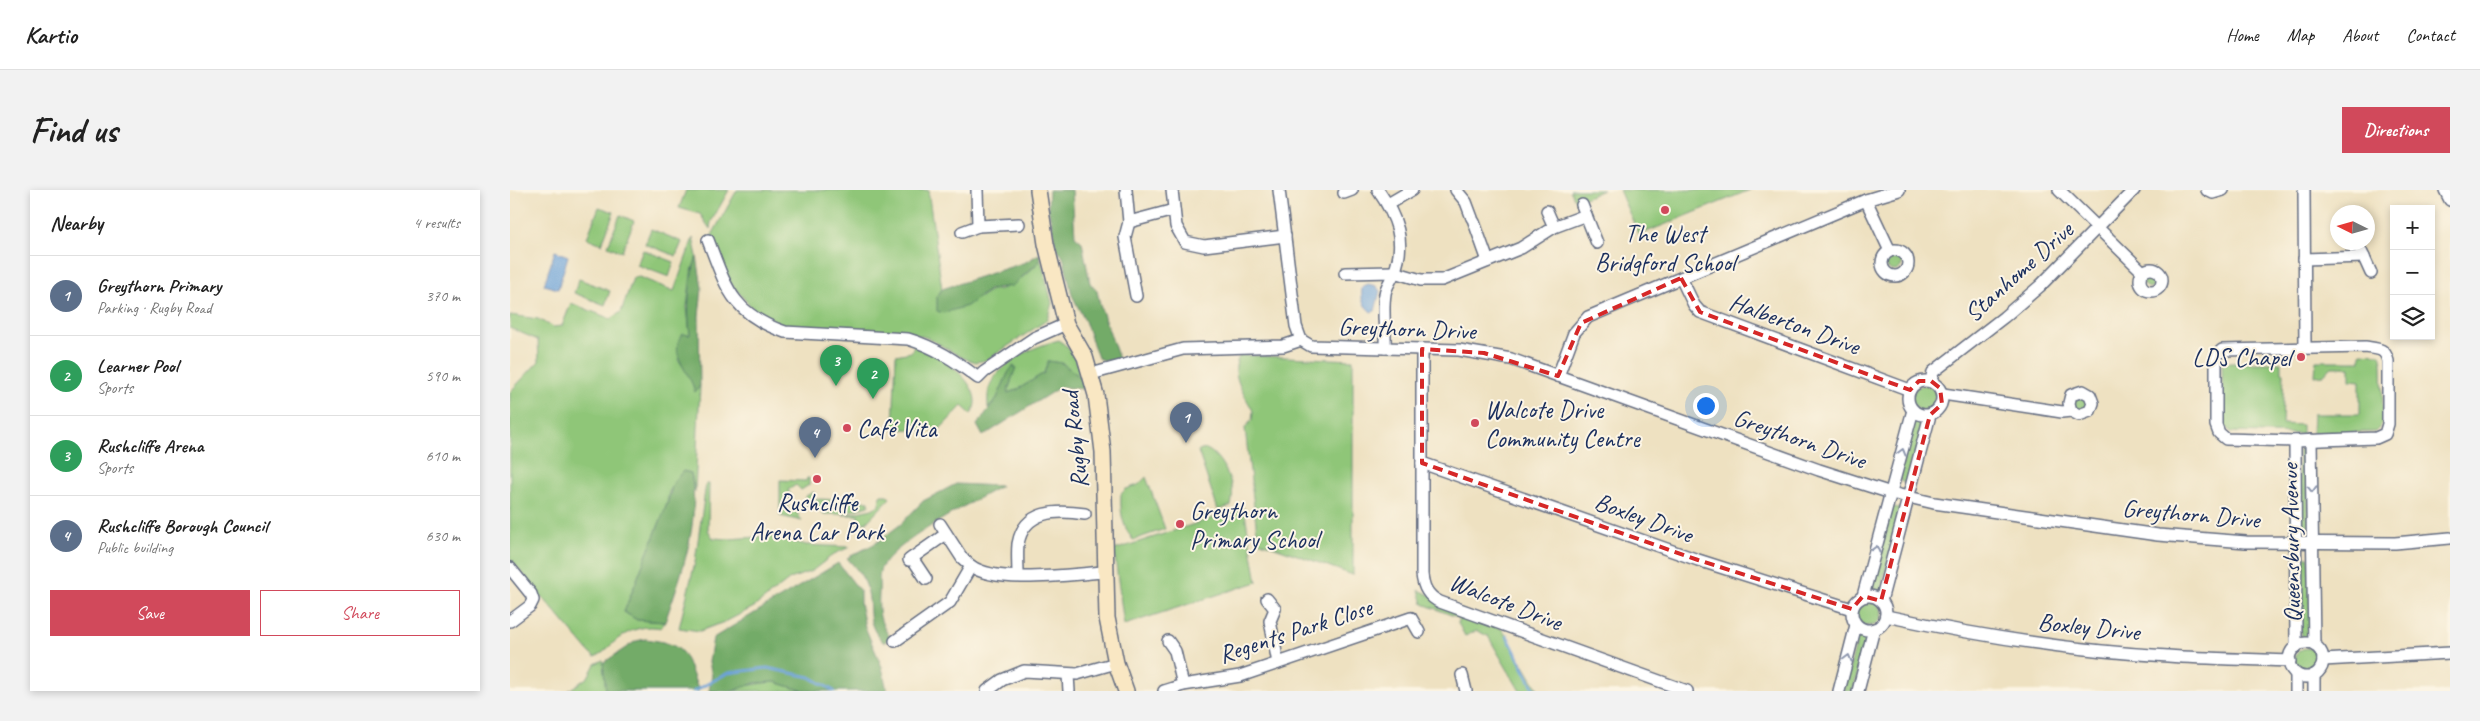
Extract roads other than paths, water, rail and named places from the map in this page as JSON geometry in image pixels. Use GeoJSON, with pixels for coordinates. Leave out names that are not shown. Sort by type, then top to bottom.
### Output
{"type":"FeatureCollection","features":[{"type":"Feature","properties":{"kind":"street"},"geometry":{"type":"LineString","coordinates":[[977,190],[978,226]]}},
{"type":"Feature","properties":{"kind":"street","name":"Rugby Road"},"geometry":{"type":"LineString","coordinates":[[1038,190],[1046,244],[1066,324],[1082,351],[1091,374],[1099,414],[1103,452],[1107,618],[1116,663],[1126,691]]}},
{"type":"Feature","properties":{"kind":"street"},"geometry":{"type":"LineString","coordinates":[[1126,190],[1129,222],[1125,237],[1136,296]]}},
{"type":"Feature","properties":{"kind":"street"},"geometry":{"type":"LineString","coordinates":[[1172,190],[1174,210],[1180,234],[1185,242],[1195,245],[1285,236]]}},
{"type":"Feature","properties":{"kind":"street"},"geometry":{"type":"LineString","coordinates":[[1279,190],[1296,326],[1301,340]]}},
{"type":"Feature","properties":{"kind":"street"},"geometry":{"type":"LineString","coordinates":[[1378,190],[1388,204],[1398,224],[1400,241],[1394,272],[1387,284],[1385,296],[1385,348]]}},
{"type":"Feature","properties":{"kind":"street"},"geometry":{"type":"LineString","coordinates":[[1388,204],[1412,190]]}},
{"type":"Feature","properties":{"kind":"street"},"geometry":{"type":"LineString","coordinates":[[1456,190],[1466,202],[1488,261]]}},
{"type":"Feature","properties":{"kind":"street"},"geometry":{"type":"LineString","coordinates":[[1558,376],[1574,333],[1588,317],[1866,200],[1899,190]]}},
{"type":"Feature","properties":{"kind":"street"},"geometry":{"type":"LineString","coordinates":[[2059,190],[2143,272]]}},
{"type":"Feature","properties":{"kind":"street","name":"Stanhome Drive"},"geometry":{"type":"LineString","coordinates":[[1930,381],[1933,372],[2004,317],[2071,256],[2134,190]]}},
{"type":"Feature","properties":{"kind":"street"},"geometry":{"type":"LineString","coordinates":[[2208,190],[2213,193],[2223,190]]}},
{"type":"Feature","properties":{"kind":"street"},"geometry":{"type":"LineString","coordinates":[[2304,190],[2304,348]]}},
{"type":"Feature","properties":{"kind":"street"},"geometry":{"type":"LineString","coordinates":[[2446,190],[2450,200]]}},
{"type":"Feature","properties":{"kind":"street"},"geometry":{"type":"LineString","coordinates":[[1866,200],[1890,252]]}},
{"type":"Feature","properties":{"kind":"street"},"geometry":{"type":"LineString","coordinates":[[1129,222],[1174,210]]}},
{"type":"Feature","properties":{"kind":"street"},"geometry":{"type":"LineString","coordinates":[[1345,273],[1394,272],[1421,280],[1436,281],[1521,248],[1584,210],[1597,243]]}},
{"type":"Feature","properties":{"kind":"street"},"geometry":{"type":"LineString","coordinates":[[1547,211],[1554,227]]}},
{"type":"Feature","properties":{"kind":"street"},"geometry":{"type":"LineString","coordinates":[[962,232],[978,226],[1019,224]]}},
{"type":"Feature","properties":{"kind":"street"},"geometry":{"type":"LineString","coordinates":[[708,240],[715,262],[731,296],[741,308],[766,325],[786,332],[908,339],[927,344],[950,356],[978,378],[1034,338],[1066,324]]}},
{"type":"Feature","properties":{"kind":"street"},"geometry":{"type":"LineString","coordinates":[[2304,259],[2362,254],[2371,272]]}},
{"type":"Feature","properties":{"kind":"street","name":"Halberton Drive"},"geometry":{"type":"LineString","coordinates":[[1681,278],[1694,305],[1700,312],[1910,390]]}},
{"type":"Feature","properties":{"kind":"street","name":"Greythorn Drive"},"geometry":{"type":"LineString","coordinates":[[1091,374],[1183,349],[1283,346],[1301,340],[1314,347],[1422,349],[1484,353],[1510,359],[1819,470],[1908,498],[2158,535],[2295,544],[2395,542],[2450,538]]}},
{"type":"Feature","properties":{"kind":"street"},"geometry":{"type":"LineString","coordinates":[[2304,348],[2381,349],[2386,354],[2388,361],[2388,424],[2385,434],[2376,438],[2294,440],[2226,439],[2219,433],[2216,425],[2216,360],[2218,354],[2228,349],[2304,348]]}},
{"type":"Feature","properties":{"kind":"street","name":"Walcote Drive"},"geometry":{"type":"LineString","coordinates":[[1422,349],[1422,574],[1423,585],[1431,596],[1440,602],[1673,689],[1687,691]]}},
{"type":"Feature","properties":{"kind":"street"},"geometry":{"type":"LineString","coordinates":[[1882,601],[1930,415],[1942,404],[1942,394],[1936,384],[1930,381],[1919,381],[1910,390],[1908,400],[1913,410],[1921,414],[1930,415]]}},
{"type":"Feature","properties":{"kind":"street"},"geometry":{"type":"LineString","coordinates":[[1942,394],[2062,412],[2072,411]]}},
{"type":"Feature","properties":{"kind":"street"},"geometry":{"type":"LineString","coordinates":[[1863,596],[1913,410]]}},
{"type":"Feature","properties":{"kind":"street","name":"Queensbury Avenue"},"geometry":{"type":"LineString","coordinates":[[2294,440],[2296,647]]}},
{"type":"Feature","properties":{"kind":"street","name":"Queensbury Avenue"},"geometry":{"type":"LineString","coordinates":[[2311,440],[2314,646]]}},
{"type":"Feature","properties":{"kind":"street","name":"Boxley Drive"},"geometry":{"type":"LineString","coordinates":[[1422,463],[1698,560],[1852,609]]}},
{"type":"Feature","properties":{"kind":"street"},"geometry":{"type":"LineString","coordinates":[[1018,576],[1018,545],[1028,525],[1036,517],[1048,512],[1058,511],[1082,516]]}},
{"type":"Feature","properties":{"kind":"street"},"geometry":{"type":"LineString","coordinates":[[926,579],[910,559],[943,529],[962,558],[970,566],[990,576],[1105,572]]}},
{"type":"Feature","properties":{"kind":"street"},"geometry":{"type":"LineString","coordinates":[[894,641],[913,621],[950,602],[970,566]]}},
{"type":"Feature","properties":{"kind":"street"},"geometry":{"type":"LineString","coordinates":[[510,568],[531,594],[533,600],[530,606],[510,621]]}},
{"type":"Feature","properties":{"kind":"street"},"geometry":{"type":"LineString","coordinates":[[1839,691],[1856,625],[1852,609],[1858,599],[1863,596],[1873,596],[1882,601],[1886,608],[1886,616],[1882,624],[1874,629],[1865,630],[1856,625]]}},
{"type":"Feature","properties":{"kind":"street"},"geometry":{"type":"LineString","coordinates":[[1267,599],[1275,610],[1270,622],[1278,663]]}},
{"type":"Feature","properties":{"kind":"street","name":"Regents Park Close"},"geometry":{"type":"LineString","coordinates":[[1164,691],[1184,685],[1240,676],[1410,614],[1419,632]]}},
{"type":"Feature","properties":{"kind":"street","name":"Boxley Drive"},"geometry":{"type":"LineString","coordinates":[[1886,616],[1990,636],[2094,650],[2167,656],[2290,661]]}},
{"type":"Feature","properties":{"kind":"street"},"geometry":{"type":"LineString","coordinates":[[1858,691],[1874,629]]}},
{"type":"Feature","properties":{"kind":"street"},"geometry":{"type":"LineString","coordinates":[[1168,641],[1175,651],[1184,685]]}},
{"type":"Feature","properties":{"kind":"street","name":"Queensbury Avenue"},"geometry":{"type":"LineString","coordinates":[[2290,661],[2291,653],[2296,647],[2305,644],[2314,646],[2322,654],[2323,660]]}},
{"type":"Feature","properties":{"kind":"street"},"geometry":{"type":"LineString","coordinates":[[2296,674],[2305,677],[2314,675],[2320,669],[2323,660],[2450,653]]}},
{"type":"Feature","properties":{"kind":"street"},"geometry":{"type":"LineString","coordinates":[[2290,661],[2296,674],[2296,691]]}},
{"type":"Feature","properties":{"kind":"street"},"geometry":{"type":"LineString","coordinates":[[987,691],[1002,680],[1024,671],[1068,675],[1116,663]]}},
{"type":"Feature","properties":{"kind":"street"},"geometry":{"type":"LineString","coordinates":[[1068,675],[1068,691]]}},
{"type":"Feature","properties":{"kind":"street"},"geometry":{"type":"LineString","coordinates":[[1462,675],[1463,690]]}},
{"type":"Feature","properties":{"kind":"street"},"geometry":{"type":"LineString","coordinates":[[2314,675],[2314,691]]}},
{"type":"Feature","properties":{"kind":"water"},"geometry":{"type":"Polygon","coordinates":[[[555,251],[568,256],[558,289],[544,285],[555,251]]]}},
{"type":"Feature","properties":{"kind":"water"},"geometry":{"type":"Polygon","coordinates":[[[1368,284],[1376,286],[1380,291],[1375,311],[1371,312],[1364,304],[1362,298],[1362,287],[1368,284]]]}},
{"type":"Feature","properties":{"kind":"waterway"},"geometry":{"type":"LineString","coordinates":[[1507,636],[1535,691]]}},
{"type":"Feature","properties":{"kind":"waterway"},"geometry":{"type":"LineString","coordinates":[[694,691],[728,673],[767,668],[810,677],[834,691]]}},
{"type":"Feature","properties":{"kind":"place","name":"The West Bridgford School"},"geometry":{"type":"Point","coordinates":[1665,210]}},
{"type":"Feature","properties":{"kind":"place","name":"LDS Chapel"},"geometry":{"type":"Point","coordinates":[2301,357]}},
{"type":"Feature","properties":{"kind":"place","name":"Rushcliffe Arena"},"geometry":{"type":"Point","coordinates":[836,386]}},
{"type":"Feature","properties":{"kind":"place","name":"Learner Pool"},"geometry":{"type":"Point","coordinates":[873,399]}},
{"type":"Feature","properties":{"kind":"place","name":"Walcote Drive Community Centre"},"geometry":{"type":"Point","coordinates":[1475,423]}},
{"type":"Feature","properties":{"kind":"place","name":"Café Vita"},"geometry":{"type":"Point","coordinates":[847,428]}},
{"type":"Feature","properties":{"kind":"place","name":"Greythorn Primary"},"geometry":{"type":"Point","coordinates":[1186,443]}},
{"type":"Feature","properties":{"kind":"place","name":"Rushcliffe Borough Council"},"geometry":{"type":"Point","coordinates":[815,458]}},
{"type":"Feature","properties":{"kind":"place","name":"Rushcliffe Arena Car Park"},"geometry":{"type":"Point","coordinates":[817,479]}},
{"type":"Feature","properties":{"kind":"place","name":"Greythorn Primary School"},"geometry":{"type":"Point","coordinates":[1180,524]}}]}
